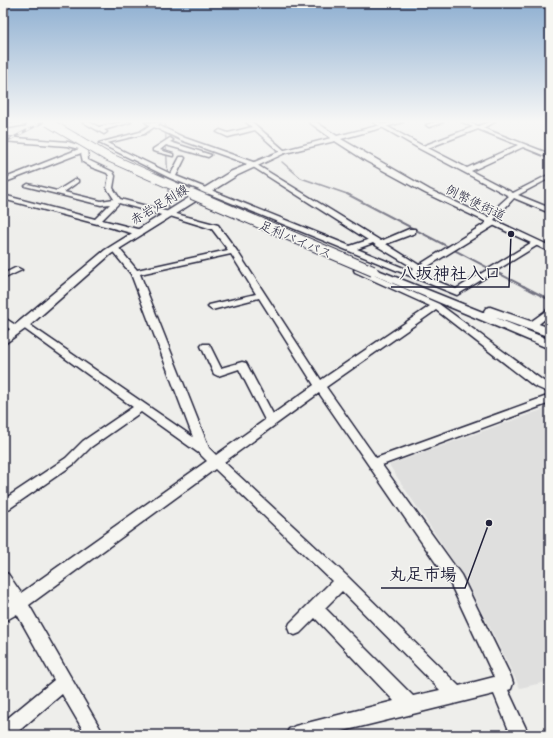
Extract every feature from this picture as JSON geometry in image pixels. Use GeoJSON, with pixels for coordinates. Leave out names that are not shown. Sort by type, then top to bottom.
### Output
{"type":"FeatureCollection","features":[{"type":"Feature","properties":{"kind":"highway","name":"足利バイパス"},"geometry":{"type":"LineString","coordinates":[[107,156],[147,175],[376,268],[469,303],[550,337]]}},
{"type":"Feature","properties":{"kind":"highway","name":"足利バイパス"},"geometry":{"type":"LineString","coordinates":[[119,156],[376,268],[411,280],[550,345]]}},
{"type":"Feature","properties":{"kind":"highway"},"geometry":{"type":"LineString","coordinates":[[411,280],[419,293],[550,350]]}},
{"type":"Feature","properties":{"kind":"highway"},"geometry":{"type":"LineString","coordinates":[[469,303],[532,325],[550,333]]}},
{"type":"Feature","properties":{"kind":"main road","name":"赤岩足利線"},"geometry":{"type":"LineString","coordinates":[[3,341],[21,328],[114,248],[206,191],[272,156]]}},
{"type":"Feature","properties":{"kind":"main road","name":"例幣使街道"},"geometry":{"type":"LineString","coordinates":[[365,156],[390,172],[490,222],[550,249]]}},
{"type":"Feature","properties":{"kind":"street"},"geometry":{"type":"LineString","coordinates":[[3,181],[66,156]]}},
{"type":"Feature","properties":{"kind":"street"},"geometry":{"type":"LineString","coordinates":[[85,156],[85,161],[93,166],[110,172],[112,176],[110,188],[117,201]]}},
{"type":"Feature","properties":{"kind":"street"},"geometry":{"type":"LineString","coordinates":[[101,156],[193,199],[436,306],[538,382],[550,389]]}},
{"type":"Feature","properties":{"kind":"street"},"geometry":{"type":"LineString","coordinates":[[130,156],[172,177],[350,249],[411,280],[457,292],[536,243]]}},
{"type":"Feature","properties":{"kind":"street"},"geometry":{"type":"LineString","coordinates":[[231,156],[254,165],[419,268]]}},
{"type":"Feature","properties":{"kind":"street"},"geometry":{"type":"LineString","coordinates":[[438,156],[512,195],[550,211]]}},
{"type":"Feature","properties":{"kind":"street"},"geometry":{"type":"LineString","coordinates":[[466,171],[498,156]]}},
{"type":"Feature","properties":{"kind":"street"},"geometry":{"type":"LineString","coordinates":[[172,177],[182,158]]}},
{"type":"Feature","properties":{"kind":"street"},"geometry":{"type":"LineString","coordinates":[[411,280],[419,268],[490,222],[500,206],[512,195],[550,176]]}},
{"type":"Feature","properties":{"kind":"street"},"geometry":{"type":"LineString","coordinates":[[58,193],[76,181]]}},
{"type":"Feature","properties":{"kind":"street"},"geometry":{"type":"LineString","coordinates":[[28,186],[101,203],[117,201],[215,227],[233,251],[321,388],[456,580],[504,683],[410,705],[295,735]]}},
{"type":"Feature","properties":{"kind":"street"},"geometry":{"type":"LineString","coordinates":[[3,197],[138,232]]}},
{"type":"Feature","properties":{"kind":"street"},"geometry":{"type":"LineString","coordinates":[[97,221],[117,201]]}},
{"type":"Feature","properties":{"kind":"street"},"geometry":{"type":"LineString","coordinates":[[350,249],[412,231]]}},
{"type":"Feature","properties":{"kind":"street"},"geometry":{"type":"LineString","coordinates":[[114,248],[135,273],[204,451]]}},
{"type":"Feature","properties":{"kind":"street"},"geometry":{"type":"LineString","coordinates":[[135,273],[233,251]]}},
{"type":"Feature","properties":{"kind":"street"},"geometry":{"type":"LineString","coordinates":[[3,277],[18,270]]}},
{"type":"Feature","properties":{"kind":"street"},"geometry":{"type":"LineString","coordinates":[[212,307],[261,294]]}},
{"type":"Feature","properties":{"kind":"street"},"geometry":{"type":"LineString","coordinates":[[3,615],[321,388],[372,349],[436,306]]}},
{"type":"Feature","properties":{"kind":"street"},"geometry":{"type":"LineString","coordinates":[[532,325],[550,311]]}},
{"type":"Feature","properties":{"kind":"street"},"geometry":{"type":"LineString","coordinates":[[3,320],[21,328],[141,406],[204,451],[342,581],[456,694]]}},
{"type":"Feature","properties":{"kind":"street"},"geometry":{"type":"LineString","coordinates":[[206,346],[218,372],[242,365],[272,422]]}},
{"type":"Feature","properties":{"kind":"street"},"geometry":{"type":"LineString","coordinates":[[374,462],[550,399]]}},
{"type":"Feature","properties":{"kind":"street"},"geometry":{"type":"LineString","coordinates":[[3,507],[70,461],[87,444],[141,406]]}},
{"type":"Feature","properties":{"kind":"street"},"geometry":{"type":"LineString","coordinates":[[3,579],[19,603],[95,735]]}},
{"type":"Feature","properties":{"kind":"street"},"geometry":{"type":"LineString","coordinates":[[295,628],[342,581]]}},
{"type":"Feature","properties":{"kind":"street"},"geometry":{"type":"LineString","coordinates":[[315,608],[410,705]]}},
{"type":"Feature","properties":{"kind":"street"},"geometry":{"type":"LineString","coordinates":[[3,733],[64,682]]}},
{"type":"Feature","properties":{"kind":"street"},"geometry":{"type":"LineString","coordinates":[[498,685],[520,735]]}},
{"type":"Feature","properties":{"kind":"shaded area"},"geometry":{"type":"Polygon","coordinates":[[[550,407],[550,681],[520,688],[466,580],[389,465],[550,407]]]}},
{"type":"Feature","properties":{"kind":"waterway"},"geometry":{"type":"LineString","coordinates":[[167,156],[168,181]]}},
{"type":"Feature","properties":{"kind":"waterway"},"geometry":{"type":"LineString","coordinates":[[282,162],[301,178],[350,195]]}},
{"type":"Feature","properties":{"kind":"waterway"},"geometry":{"type":"LineString","coordinates":[[168,186],[168,194]]}},
{"type":"Feature","properties":{"kind":"waterway"},"geometry":{"type":"LineString","coordinates":[[168,194],[169,213]]}},
{"type":"Feature","properties":{"kind":"waterway"},"geometry":{"type":"LineString","coordinates":[[347,194],[525,287]]}},
{"type":"Feature","properties":{"kind":"waterway"},"geometry":{"type":"LineString","coordinates":[[523,286],[550,300]]}},
{"type":"Feature","properties":{"kind":"place","name":"八坂神社入口"},"geometry":{"type":"Point","coordinates":[511,234]}},
{"type":"Feature","properties":{"kind":"place","name":"丸足市場"},"geometry":{"type":"Point","coordinates":[489,523]}}]}
